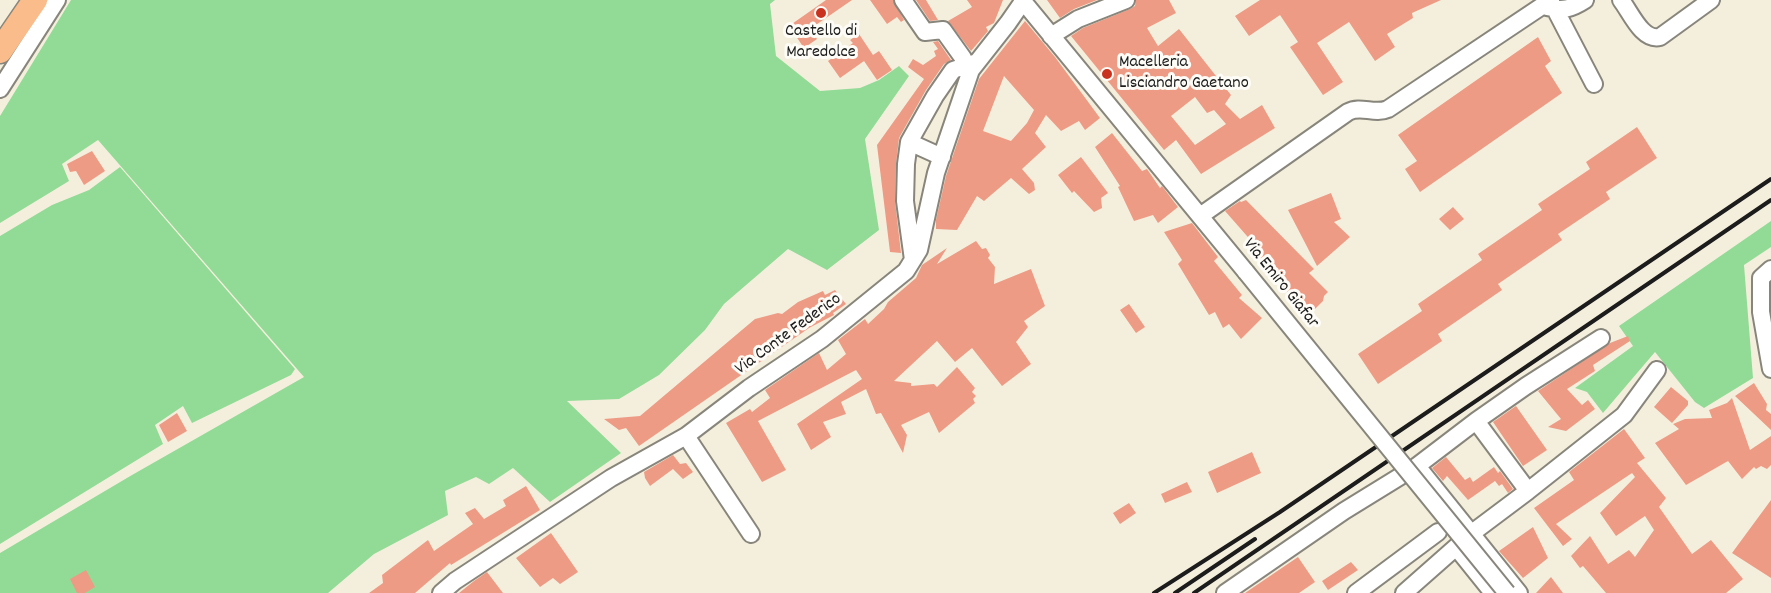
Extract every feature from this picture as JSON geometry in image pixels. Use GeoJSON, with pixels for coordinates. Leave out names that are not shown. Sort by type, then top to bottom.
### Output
{"type":"FeatureCollection","features":[{"type":"Feature","properties":{"kind":"highway"},"geometry":{"type":"LineString","coordinates":[[0,39],[25,0]]}},
{"type":"Feature","properties":{"kind":"highway"},"geometry":{"type":"LineString","coordinates":[[0,51],[35,0]]}},
{"type":"Feature","properties":{"kind":"street"},"geometry":{"type":"LineString","coordinates":[[0,89],[57,0]]}},
{"type":"Feature","properties":{"kind":"street"},"geometry":{"type":"LineString","coordinates":[[903,0],[925,32],[943,30],[970,64],[953,70],[935,96],[909,142],[905,201],[913,260]]}},
{"type":"Feature","properties":{"kind":"street"},"geometry":{"type":"LineString","coordinates":[[1052,36],[1078,19],[1126,0]]}},
{"type":"Feature","properties":{"kind":"street"},"geometry":{"type":"LineString","coordinates":[[1200,216],[1348,112],[1356,108],[1378,112],[1388,109],[1550,5],[1568,9],[1585,0]]}},
{"type":"Feature","properties":{"kind":"street"},"geometry":{"type":"LineString","coordinates":[[1621,0],[1646,34],[1657,38],[1711,0]]}},
{"type":"Feature","properties":{"kind":"street","name":"Via Conte Federico"},"geometry":{"type":"LineString","coordinates":[[441,593],[455,581],[611,478],[686,436],[748,388],[822,339],[906,271],[919,250],[936,173],[971,70],[970,64],[1023,1]]}},
{"type":"Feature","properties":{"kind":"street","name":"Via Emiro Giafar"},"geometry":{"type":"LineString","coordinates":[[1023,1],[1507,593]]}},
{"type":"Feature","properties":{"kind":"street"},"geometry":{"type":"LineString","coordinates":[[1550,5],[1594,84]]}},
{"type":"Feature","properties":{"kind":"street"},"geometry":{"type":"LineString","coordinates":[[909,142],[942,157]]}},
{"type":"Feature","properties":{"kind":"street"},"geometry":{"type":"LineString","coordinates":[[1766,273],[1761,312],[1771,369]]}},
{"type":"Feature","properties":{"kind":"street"},"geometry":{"type":"LineString","coordinates":[[1225,593],[1344,511],[1417,466],[1476,421],[1601,338]]}},
{"type":"Feature","properties":{"kind":"street"},"geometry":{"type":"LineString","coordinates":[[1404,593],[1472,533],[1528,492],[1624,415],[1657,370]]}},
{"type":"Feature","properties":{"kind":"street"},"geometry":{"type":"LineString","coordinates":[[1476,421],[1528,492]]}},
{"type":"Feature","properties":{"kind":"street"},"geometry":{"type":"LineString","coordinates":[[686,436],[751,534]]}},
{"type":"Feature","properties":{"kind":"street"},"geometry":{"type":"LineString","coordinates":[[1417,466],[1519,593]]}},
{"type":"Feature","properties":{"kind":"street"},"geometry":{"type":"LineString","coordinates":[[1356,593],[1438,532]]}},
{"type":"Feature","properties":{"kind":"street"},"geometry":{"type":"LineString","coordinates":[[1456,547],[1493,593]]}},
{"type":"Feature","properties":{"kind":"green space"},"geometry":{"type":"Polygon","coordinates":[[[71,0],[775,0],[770,4],[776,56],[820,91],[860,88],[879,80],[899,66],[909,76],[865,139],[879,230],[827,270],[788,249],[724,304],[705,330],[659,375],[619,399],[567,401],[621,453],[550,502],[513,468],[489,484],[476,477],[445,491],[448,515],[374,554],[328,593],[0,593],[0,553],[304,377],[98,140],[62,164],[69,181],[0,223],[0,116],[71,0]]]}},
{"type":"Feature","properties":{"kind":"green space"},"geometry":{"type":"Polygon","coordinates":[[[120,167],[295,369],[291,375],[192,423],[183,406],[155,425],[163,444],[0,544],[0,236],[52,205],[89,190],[120,167]]]}},
{"type":"Feature","properties":{"kind":"green space"},"geometry":{"type":"Polygon","coordinates":[[[1771,221],[1771,247],[1744,265],[1753,378],[1704,408],[1695,402],[1655,352],[1603,413],[1587,392],[1575,388],[1633,346],[1619,326],[1771,221]]]}},
{"type":"Feature","properties":{"kind":"building","name":"Castello di Maredolce"},"geometry":{"type":"Polygon","coordinates":[[[826,0],[852,0],[810,29],[817,39],[804,48],[789,26],[826,0]]]}},
{"type":"Feature","properties":{"kind":"building","name":"Castello di Maredolce"},"geometry":{"type":"Polygon","coordinates":[[[870,0],[893,0],[904,20],[901,22],[897,17],[887,24],[870,0]]]}},
{"type":"Feature","properties":{"kind":"building"},"geometry":{"type":"Polygon","coordinates":[[[916,0],[926,0],[938,20],[930,21],[916,0]]]}},
{"type":"Feature","properties":{"kind":"building"},"geometry":{"type":"Polygon","coordinates":[[[967,0],[1003,0],[994,23],[986,27],[988,31],[971,51],[948,21],[972,7],[967,0]]]}},
{"type":"Feature","properties":{"kind":"building"},"geometry":{"type":"Polygon","coordinates":[[[1047,0],[1097,0],[1074,9],[1060,18],[1047,0]]]}},
{"type":"Feature","properties":{"kind":"building"},"geometry":{"type":"Polygon","coordinates":[[[1136,0],[1169,0],[1176,13],[1147,28],[1158,46],[1179,29],[1231,95],[1225,104],[1240,119],[1262,105],[1275,128],[1201,174],[1176,140],[1164,150],[1071,36],[1083,28],[1135,6],[1136,0]],[[1195,97],[1171,116],[1195,145],[1226,124],[1214,110],[1207,113],[1195,97]]]}},
{"type":"Feature","properties":{"kind":"building"},"geometry":{"type":"Polygon","coordinates":[[[1260,0],[1441,0],[1412,13],[1413,18],[1387,34],[1395,47],[1375,61],[1349,22],[1317,43],[1343,82],[1323,95],[1290,47],[1298,42],[1280,15],[1249,36],[1235,16],[1260,0]]]}},
{"type":"Feature","properties":{"kind":"building"},"geometry":{"type":"Polygon","coordinates":[[[1025,21],[1100,118],[1085,130],[1079,121],[1061,131],[1046,115],[1035,133],[1046,147],[1022,169],[1034,183],[1035,190],[1029,194],[1011,178],[984,201],[977,196],[957,230],[936,229],[946,176],[979,79],[1025,21]],[[1004,76],[983,131],[1011,141],[1027,123],[1034,110],[1004,76]]]}},
{"type":"Feature","properties":{"kind":"building"},"geometry":{"type":"Polygon","coordinates":[[[859,34],[873,55],[879,51],[892,70],[877,80],[864,61],[840,78],[828,61],[853,43],[850,40],[859,34]]]}},
{"type":"Feature","properties":{"kind":"building"},"geometry":{"type":"Polygon","coordinates":[[[1538,37],[1551,61],[1545,66],[1562,93],[1420,192],[1405,169],[1417,161],[1398,135],[1538,37]]]}},
{"type":"Feature","properties":{"kind":"building"},"geometry":{"type":"Polygon","coordinates":[[[938,41],[951,60],[944,64],[926,90],[899,138],[895,201],[901,253],[890,252],[877,145],[924,79],[908,67],[913,59],[923,65],[936,56],[934,51],[938,49],[933,42],[938,41]]]}},
{"type":"Feature","properties":{"kind":"building"},"geometry":{"type":"Polygon","coordinates":[[[1637,127],[1657,158],[1606,192],[1610,199],[1558,234],[1562,240],[1498,284],[1502,290],[1438,334],[1442,341],[1378,384],[1358,354],[1422,311],[1418,304],[1482,260],[1478,254],[1542,210],[1538,204],[1590,169],[1586,162],[1637,127]]]}},
{"type":"Feature","properties":{"kind":"building"},"geometry":{"type":"Polygon","coordinates":[[[1112,133],[1142,171],[1147,169],[1160,188],[1162,186],[1178,207],[1158,223],[1153,215],[1134,221],[1118,187],[1120,186],[1095,147],[1112,133]]]}},
{"type":"Feature","properties":{"kind":"building"},"geometry":{"type":"Polygon","coordinates":[[[92,151],[105,171],[84,185],[76,171],[70,172],[67,164],[92,151]]]}},
{"type":"Feature","properties":{"kind":"building"},"geometry":{"type":"Polygon","coordinates":[[[1081,157],[1108,193],[1101,198],[1102,208],[1094,212],[1074,191],[1072,193],[1058,175],[1081,157]]]}},
{"type":"Feature","properties":{"kind":"building"},"geometry":{"type":"Polygon","coordinates":[[[1331,193],[1341,219],[1334,222],[1350,237],[1317,266],[1288,210],[1331,193]]]}},
{"type":"Feature","properties":{"kind":"building"},"geometry":{"type":"Polygon","coordinates":[[[1246,200],[1314,269],[1309,273],[1328,292],[1323,301],[1307,317],[1251,247],[1254,244],[1225,211],[1240,201],[1246,200]]]}},
{"type":"Feature","properties":{"kind":"building"},"geometry":{"type":"Polygon","coordinates":[[[1453,207],[1464,219],[1450,230],[1439,219],[1453,207]]]}},
{"type":"Feature","properties":{"kind":"building"},"geometry":{"type":"Polygon","coordinates":[[[1192,223],[1218,257],[1214,261],[1242,295],[1239,298],[1262,318],[1241,339],[1229,324],[1223,328],[1215,312],[1209,315],[1178,264],[1182,260],[1164,232],[1192,223]]]}},
{"type":"Feature","properties":{"kind":"building"},"geometry":{"type":"Polygon","coordinates":[[[976,241],[982,249],[986,248],[990,255],[988,258],[995,267],[994,284],[1031,269],[1045,306],[1024,321],[1028,327],[1016,342],[1031,364],[1002,386],[972,348],[955,362],[937,341],[894,381],[911,383],[911,386],[934,384],[937,387],[957,367],[975,388],[972,392],[976,396],[973,399],[975,403],[939,433],[929,412],[901,425],[907,435],[903,453],[881,413],[876,414],[866,389],[841,402],[846,414],[823,422],[831,437],[811,450],[797,424],[862,379],[856,370],[758,421],[786,470],[762,482],[726,423],[750,409],[752,412],[770,398],[765,390],[819,353],[827,370],[846,354],[838,340],[865,319],[868,324],[888,302],[916,278],[922,265],[947,248],[937,264],[976,241]]]}},
{"type":"Feature","properties":{"kind":"building"},"geometry":{"type":"Polygon","coordinates":[[[835,290],[846,304],[833,313],[834,315],[809,328],[639,446],[626,428],[619,430],[604,419],[640,416],[755,319],[782,314],[798,302],[823,291],[825,295],[835,290]]]}},
{"type":"Feature","properties":{"kind":"building"},"geometry":{"type":"Polygon","coordinates":[[[1129,304],[1145,327],[1136,333],[1120,310],[1129,304]]]}},
{"type":"Feature","properties":{"kind":"building"},"geometry":{"type":"Polygon","coordinates":[[[1628,336],[1630,341],[1593,365],[1595,371],[1567,389],[1582,405],[1588,400],[1595,409],[1566,431],[1548,427],[1561,419],[1538,391],[1610,343],[1628,336]]]}},
{"type":"Feature","properties":{"kind":"building"},"geometry":{"type":"Polygon","coordinates":[[[1754,383],[1767,404],[1766,410],[1771,414],[1771,430],[1735,396],[1754,383]]]}},
{"type":"Feature","properties":{"kind":"building"},"geometry":{"type":"Polygon","coordinates":[[[1671,387],[1688,401],[1688,405],[1672,423],[1654,407],[1671,387]]]}},
{"type":"Feature","properties":{"kind":"building"},"geometry":{"type":"Polygon","coordinates":[[[1732,398],[1750,450],[1771,436],[1771,465],[1767,469],[1761,466],[1756,469],[1754,467],[1742,479],[1728,461],[1686,485],[1655,443],[1679,429],[1673,424],[1685,419],[1712,418],[1709,410],[1727,403],[1732,398]]]}},
{"type":"Feature","properties":{"kind":"building"},"geometry":{"type":"Polygon","coordinates":[[[1516,406],[1547,450],[1523,466],[1493,422],[1516,406]]]}},
{"type":"Feature","properties":{"kind":"building"},"geometry":{"type":"Polygon","coordinates":[[[177,413],[187,431],[168,442],[159,425],[177,413]]]}},
{"type":"Feature","properties":{"kind":"building"},"geometry":{"type":"Polygon","coordinates":[[[1624,429],[1645,458],[1637,463],[1666,498],[1659,507],[1692,554],[1711,540],[1743,579],[1726,593],[1606,593],[1583,566],[1580,568],[1571,556],[1590,536],[1608,564],[1629,550],[1635,557],[1654,530],[1645,516],[1616,536],[1600,513],[1635,477],[1632,473],[1556,524],[1572,539],[1563,546],[1534,508],[1574,480],[1569,472],[1624,429]]]}},
{"type":"Feature","properties":{"kind":"building"},"geometry":{"type":"Polygon","coordinates":[[[1252,452],[1261,473],[1217,493],[1208,472],[1252,452]]]}},
{"type":"Feature","properties":{"kind":"building"},"geometry":{"type":"Polygon","coordinates":[[[673,455],[680,464],[686,463],[693,472],[683,479],[673,469],[650,486],[644,472],[673,455]]]}},
{"type":"Feature","properties":{"kind":"building"},"geometry":{"type":"Polygon","coordinates":[[[1446,457],[1465,480],[1470,477],[1473,482],[1494,467],[1498,473],[1500,471],[1513,489],[1508,493],[1502,484],[1499,486],[1495,481],[1468,500],[1447,476],[1443,481],[1432,468],[1446,457]]]}},
{"type":"Feature","properties":{"kind":"building"},"geometry":{"type":"Polygon","coordinates":[[[1187,482],[1192,492],[1165,503],[1161,494],[1187,482]]]}},
{"type":"Feature","properties":{"kind":"building"},"geometry":{"type":"Polygon","coordinates":[[[526,486],[540,510],[451,565],[450,563],[415,593],[369,593],[383,583],[382,575],[428,540],[434,551],[473,524],[465,513],[475,508],[484,519],[506,506],[503,500],[526,486]]]}},
{"type":"Feature","properties":{"kind":"building"},"geometry":{"type":"Polygon","coordinates":[[[1771,500],[1771,578],[1732,553],[1771,500]]]}},
{"type":"Feature","properties":{"kind":"building"},"geometry":{"type":"Polygon","coordinates":[[[1129,503],[1136,513],[1120,524],[1113,513],[1129,503]]]}},
{"type":"Feature","properties":{"kind":"building"},"geometry":{"type":"Polygon","coordinates":[[[1533,527],[1548,558],[1523,578],[1499,551],[1533,527]]]}},
{"type":"Feature","properties":{"kind":"building"},"geometry":{"type":"Polygon","coordinates":[[[551,533],[578,572],[560,584],[553,578],[540,587],[516,558],[551,533]]]}},
{"type":"Feature","properties":{"kind":"building"},"geometry":{"type":"Polygon","coordinates":[[[1298,557],[1315,582],[1299,593],[1245,593],[1298,557]]]}},
{"type":"Feature","properties":{"kind":"building"},"geometry":{"type":"Polygon","coordinates":[[[1351,562],[1358,570],[1328,590],[1322,581],[1351,562]]]}},
{"type":"Feature","properties":{"kind":"building"},"geometry":{"type":"Polygon","coordinates":[[[86,570],[95,587],[85,593],[77,593],[70,579],[86,570]]]}},
{"type":"Feature","properties":{"kind":"building"},"geometry":{"type":"Polygon","coordinates":[[[487,572],[503,593],[459,593],[474,581],[487,572]]]}},
{"type":"Feature","properties":{"kind":"building"},"geometry":{"type":"Polygon","coordinates":[[[1551,577],[1563,593],[1536,593],[1551,577]]]}},
{"type":"Feature","properties":{"kind":"railway"},"geometry":{"type":"LineString","coordinates":[[1154,593],[1280,512],[1771,179]]}},
{"type":"Feature","properties":{"kind":"railway"},"geometry":{"type":"LineString","coordinates":[[1194,593],[1771,200]]}},
{"type":"Feature","properties":{"kind":"railway"},"geometry":{"type":"LineString","coordinates":[[1175,593],[1255,539]]}},
{"type":"Feature","properties":{"kind":"place","name":"Castello di Maredolce"},"geometry":{"type":"Point","coordinates":[821,13]}},
{"type":"Feature","properties":{"kind":"place","name":"Macelleria Lisciandro Gaetano"},"geometry":{"type":"Point","coordinates":[1107,74]}}]}
